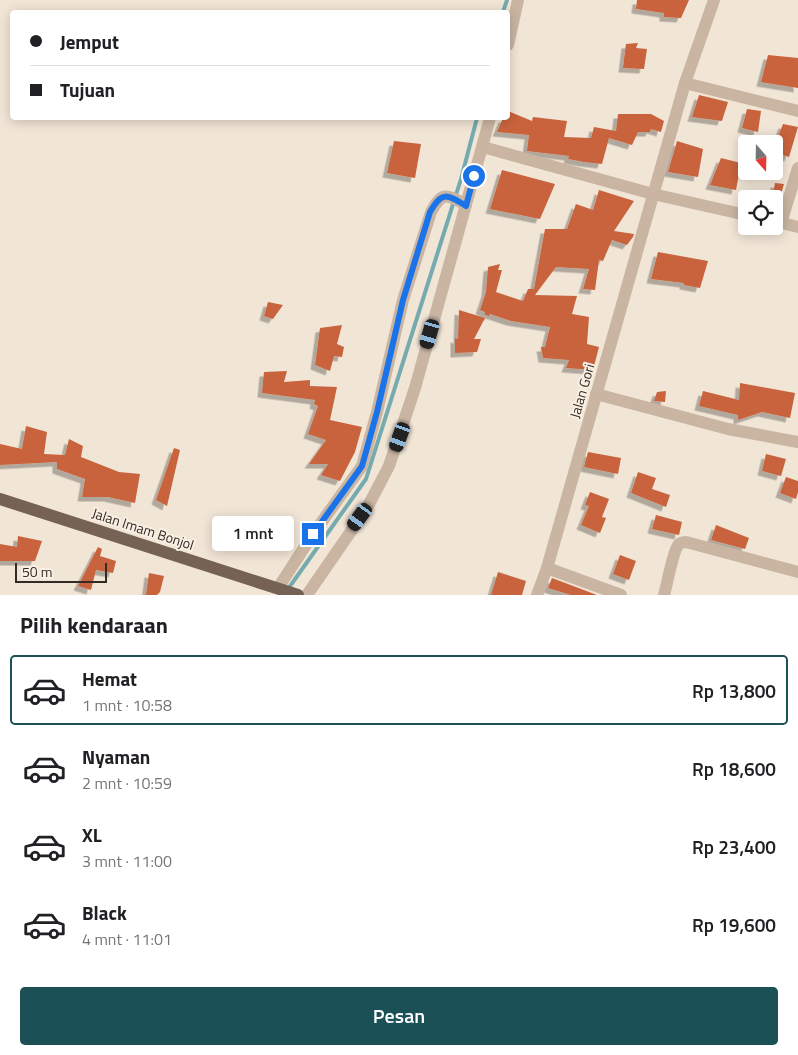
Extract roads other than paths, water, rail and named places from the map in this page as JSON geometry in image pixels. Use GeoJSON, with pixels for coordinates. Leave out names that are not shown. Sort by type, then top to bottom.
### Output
{"type":"FeatureCollection","features":[{"type":"Feature","properties":{"kind":"main road","name":"Jalan Imam Bonjol"},"geometry":{"type":"LineString","coordinates":[[0,499],[298,595]]}},
{"type":"Feature","properties":{"kind":"street"},"geometry":{"type":"LineString","coordinates":[[510,36],[518,0]]}},
{"type":"Feature","properties":{"kind":"street","name":"Jalan Gori"},"geometry":{"type":"LineString","coordinates":[[537,595],[547,568],[685,83],[714,0]]}},
{"type":"Feature","properties":{"kind":"street"},"geometry":{"type":"LineString","coordinates":[[685,83],[798,111]]}},
{"type":"Feature","properties":{"kind":"street"},"geometry":{"type":"LineString","coordinates":[[307,595],[367,508],[389,466],[415,388],[464,204],[489,120]]}},
{"type":"Feature","properties":{"kind":"street"},"geometry":{"type":"LineString","coordinates":[[482,147],[653,194],[738,213]]}},
{"type":"Feature","properties":{"kind":"street"},"geometry":{"type":"LineString","coordinates":[[783,208],[798,168]]}},
{"type":"Feature","properties":{"kind":"street"},"geometry":{"type":"LineString","coordinates":[[278,588],[313,534],[362,466],[377,412],[403,300],[430,212],[439,198],[449,197],[464,204]]}},
{"type":"Feature","properties":{"kind":"street"},"geometry":{"type":"LineString","coordinates":[[783,223],[798,227]]}},
{"type":"Feature","properties":{"kind":"street"},"geometry":{"type":"LineString","coordinates":[[596,394],[728,428],[798,442]]}},
{"type":"Feature","properties":{"kind":"street"},"geometry":{"type":"LineString","coordinates":[[664,595],[675,553],[678,545],[682,542],[798,572]]}},
{"type":"Feature","properties":{"kind":"street"},"geometry":{"type":"LineString","coordinates":[[547,568],[621,595]]}},
{"type":"Feature","properties":{"kind":"waterway"},"geometry":{"type":"LineString","coordinates":[[504,10],[507,0]]}},
{"type":"Feature","properties":{"kind":"waterway"},"geometry":{"type":"LineString","coordinates":[[288,589],[366,479],[461,179],[476,120]]}}]}
